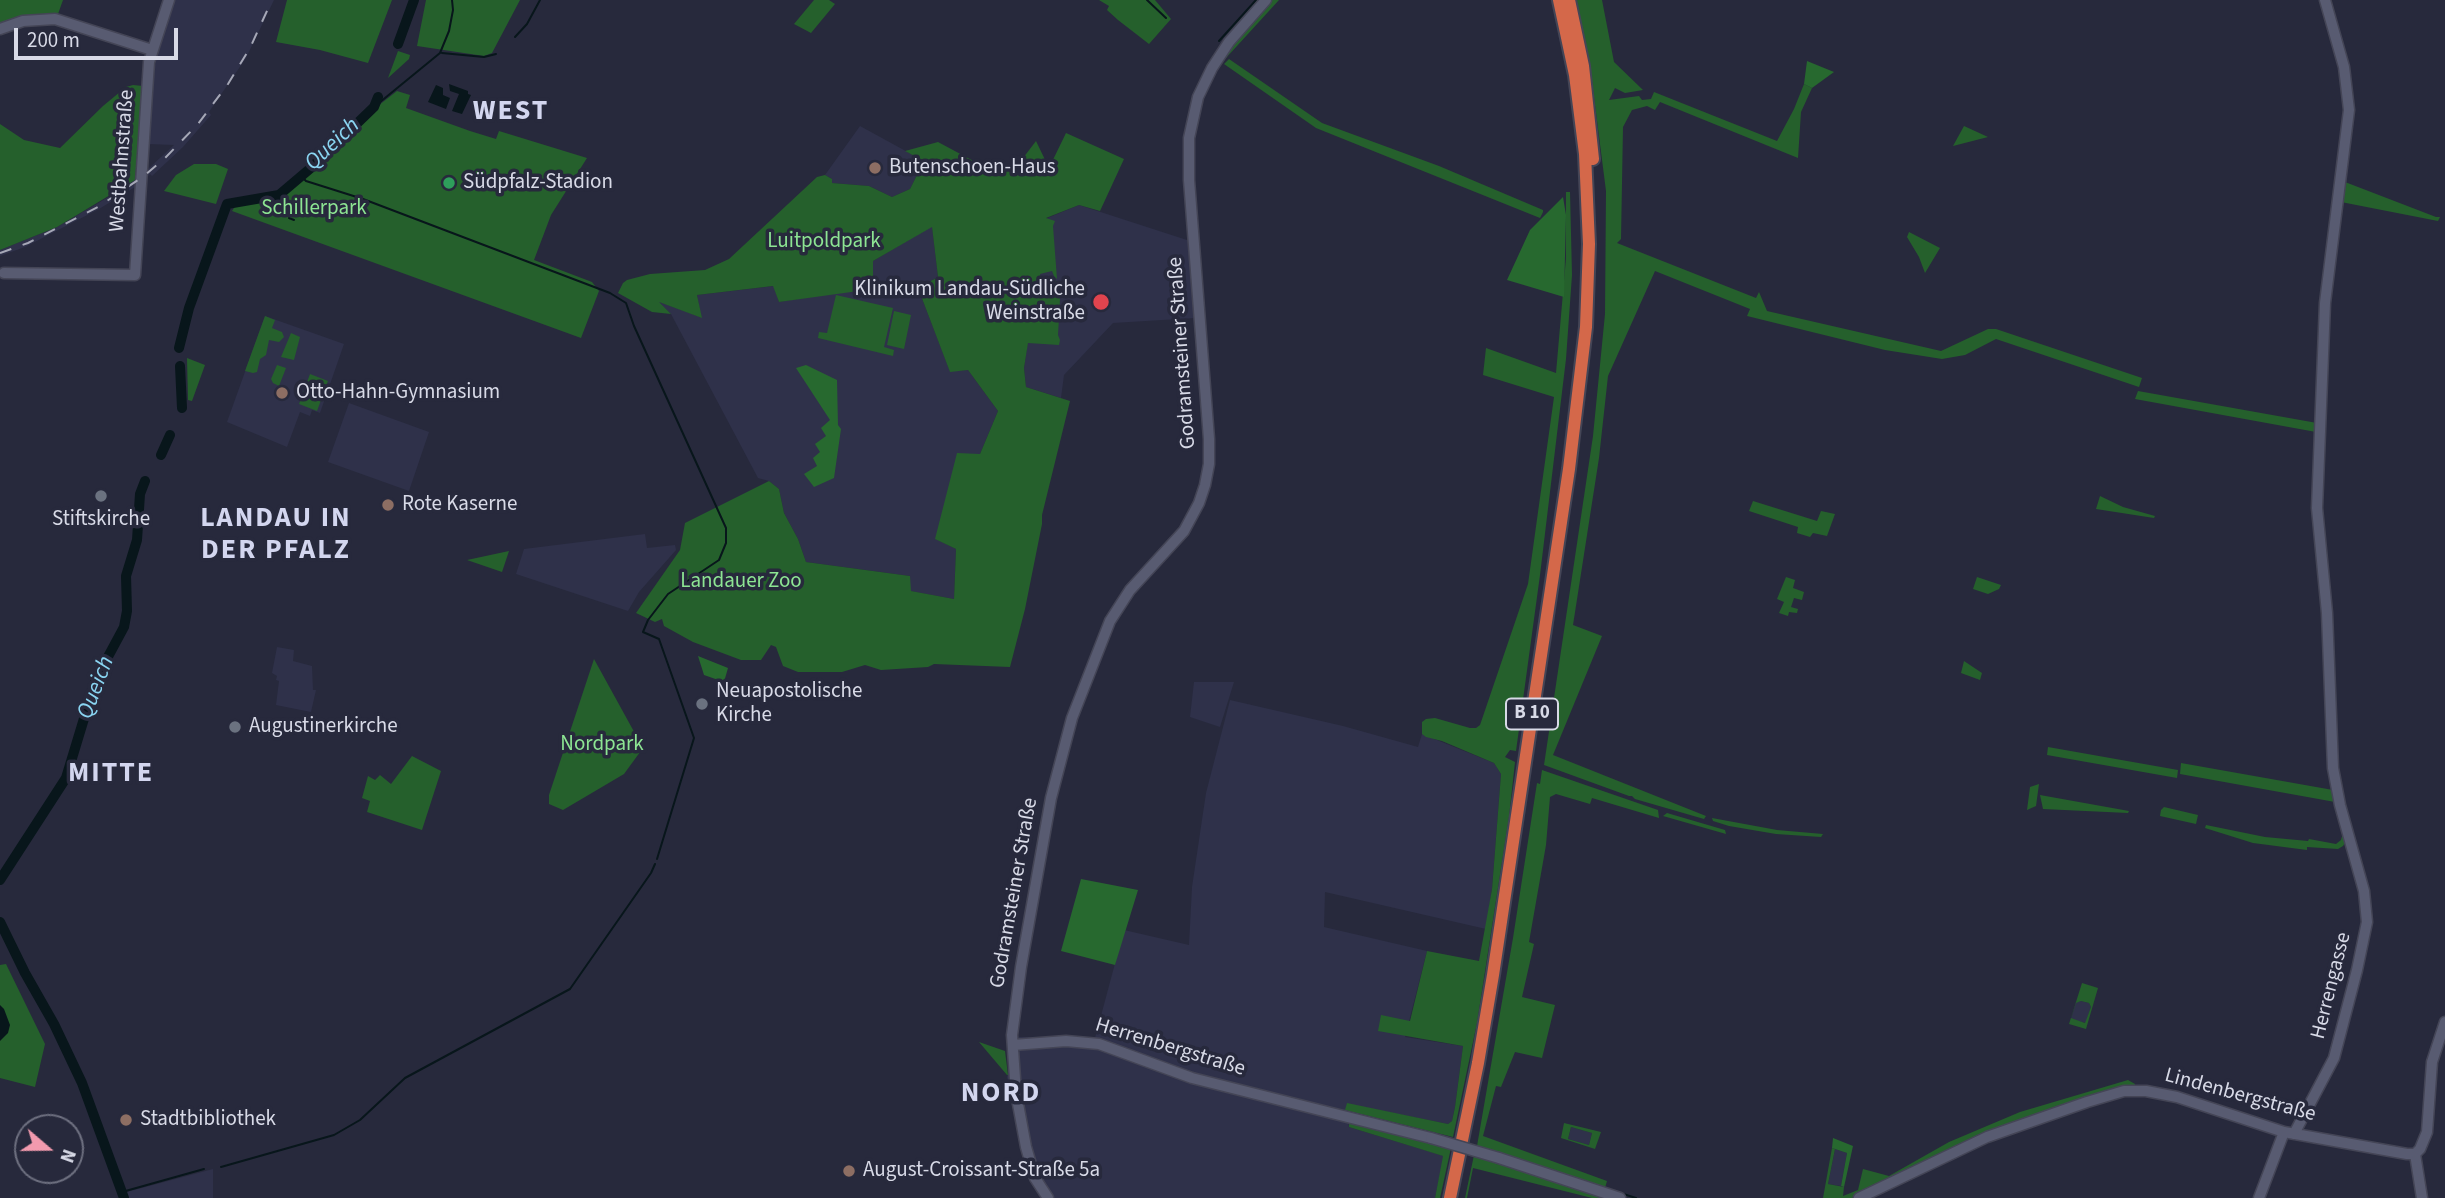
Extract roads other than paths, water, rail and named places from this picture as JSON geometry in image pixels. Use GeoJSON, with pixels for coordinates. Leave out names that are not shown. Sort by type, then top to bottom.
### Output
{"type":"FeatureCollection","features":[{"type":"Feature","properties":{"kind":"highway","name":"B 10"},"geometry":{"type":"LineString","coordinates":[[1450,1198],[1493,975],[1583,362],[1589,263],[1588,190],[1577,87],[1559,0]]}},
{"type":"Feature","properties":{"kind":"highway","name":"B 10"},"geometry":{"type":"LineString","coordinates":[[1458,1198],[1481,1090],[1500,979],[1577,472],[1592,351],[1597,250],[1594,170],[1583,66],[1569,0]]}},
{"type":"Feature","properties":{"kind":"street","name":"Westbahnstraße"},"geometry":{"type":"LineString","coordinates":[[1,274],[135,275],[148,79],[152,50],[169,0]]}},
{"type":"Feature","properties":{"kind":"street","name":"Godramsteiner Straße"},"geometry":{"type":"LineString","coordinates":[[1048,1198],[1035,1178],[1026,1147],[1016,1093],[1013,1013],[1051,798],[1072,718],[1114,614],[1140,578],[1184,531],[1199,503],[1206,479],[1209,439],[1188,159],[1194,112],[1206,79],[1225,46],[1266,0]]}},
{"type":"Feature","properties":{"kind":"street","name":"Herrengasse"},"geometry":{"type":"LineString","coordinates":[[2259,1198],[2289,1133],[2334,1058],[2364,943],[2367,906],[2337,795],[2331,756],[2327,613],[2317,508],[2325,303],[2349,110],[2344,67],[2325,0]]}},
{"type":"Feature","properties":{"kind":"street"},"geometry":{"type":"LineString","coordinates":[[0,29],[23,21],[52,19],[152,50]]}},
{"type":"Feature","properties":{"kind":"street"},"geometry":{"type":"LineString","coordinates":[[2422,1198],[2415,1154],[2427,1132],[2432,1062],[2445,1022]]}},
{"type":"Feature","properties":{"kind":"street","name":"Herrenbergstraße"},"geometry":{"type":"LineString","coordinates":[[1013,1045],[1070,1041],[1099,1044],[1185,1076],[1431,1138],[1620,1198]]}},
{"type":"Feature","properties":{"kind":"street","name":"Lindenbergstraße"},"geometry":{"type":"LineString","coordinates":[[1859,1198],[1987,1137],[2087,1101],[2124,1091],[2146,1091],[2177,1097],[2289,1133],[2415,1154]]}},
{"type":"Feature","properties":{"kind":"waterway","name":"Queich"},"geometry":{"type":"LineString","coordinates":[[398,44],[414,0]]}},
{"type":"Feature","properties":{"kind":"waterway"},"geometry":{"type":"LineString","coordinates":[[374,107],[440,53],[449,31],[452,0]]}},
{"type":"Feature","properties":{"kind":"waterway"},"geometry":{"type":"LineString","coordinates":[[515,37],[527,24],[540,0]]}},
{"type":"Feature","properties":{"kind":"waterway"},"geometry":{"type":"LineString","coordinates":[[1147,0],[1166,18]]}},
{"type":"Feature","properties":{"kind":"waterway"},"geometry":{"type":"LineString","coordinates":[[1219,41],[1256,0]]}},
{"type":"Feature","properties":{"kind":"waterway"},"geometry":{"type":"LineString","coordinates":[[442,53],[484,57],[496,54]]}},
{"type":"Feature","properties":{"kind":"waterway","name":"Queich"},"geometry":{"type":"LineString","coordinates":[[179,348],[189,308],[227,204],[279,195],[374,107],[378,97]]}},
{"type":"Feature","properties":{"kind":"waterway"},"geometry":{"type":"LineString","coordinates":[[301,176],[306,181],[363,199],[610,293],[626,303],[726,528],[726,543],[719,560],[668,594],[648,620],[643,632],[659,639],[694,738],[657,859]]}},
{"type":"Feature","properties":{"kind":"waterway"},"geometry":{"type":"LineString","coordinates":[[289,218],[294,220]]}},
{"type":"Feature","properties":{"kind":"waterway","name":"Queich"},"geometry":{"type":"LineString","coordinates":[[180,366],[182,408]]}},
{"type":"Feature","properties":{"kind":"waterway","name":"Queich"},"geometry":{"type":"LineString","coordinates":[[161,455],[170,435]]}},
{"type":"Feature","properties":{"kind":"waterway","name":"Queich"},"geometry":{"type":"LineString","coordinates":[[0,880],[66,778],[96,679],[124,627],[127,611],[126,576],[137,540],[140,494],[145,481]]}},
{"type":"Feature","properties":{"kind":"waterway"},"geometry":{"type":"LineString","coordinates":[[221,1167],[334,1135],[360,1120],[405,1078],[570,989],[655,864]]}},
{"type":"Feature","properties":{"kind":"waterway","name":"Queich"},"geometry":{"type":"LineString","coordinates":[[0,922],[82,1083],[124,1198]]}},
{"type":"Feature","properties":{"kind":"waterway"},"geometry":{"type":"LineString","coordinates":[[122,1192],[204,1169]]}},
{"type":"Feature","properties":{"kind":"waterway"},"geometry":{"type":"LineString","coordinates":[[1617,1192],[1636,1198]]}},
{"type":"Feature","properties":{"kind":"railway"},"geometry":{"type":"LineString","coordinates":[[0,253],[28,243],[98,207],[144,176],[165,158],[198,124],[228,84],[250,48],[272,0]]}},
{"type":"Feature","properties":{"kind":"place","name":"Butenschoen-Haus"},"geometry":{"type":"Point","coordinates":[875,168]}},
{"type":"Feature","properties":{"kind":"place","name":"Südpfalz-Stadion"},"geometry":{"type":"Point","coordinates":[449,183]}},
{"type":"Feature","properties":{"kind":"place","name":"Klinikum Landau-Südliche Weinstraße"},"geometry":{"type":"Point","coordinates":[1101,302]}},
{"type":"Feature","properties":{"kind":"place","name":"Otto-Hahn-Gymnasium"},"geometry":{"type":"Point","coordinates":[282,393]}},
{"type":"Feature","properties":{"kind":"place","name":"Stiftskirche"},"geometry":{"type":"Point","coordinates":[101,496]}},
{"type":"Feature","properties":{"kind":"place","name":"Rote Kaserne"},"geometry":{"type":"Point","coordinates":[388,505]}},
{"type":"Feature","properties":{"kind":"place","name":"Neuapostolische Kirche"},"geometry":{"type":"Point","coordinates":[702,704]}},
{"type":"Feature","properties":{"kind":"place","name":"Augustinerkirche"},"geometry":{"type":"Point","coordinates":[235,727]}},
{"type":"Feature","properties":{"kind":"place","name":"Stadtbibliothek"},"geometry":{"type":"Point","coordinates":[126,1120]}},
{"type":"Feature","properties":{"kind":"place","name":"August-Croissant-Straße 5a"},"geometry":{"type":"Point","coordinates":[849,1171]}},
{"type":"Feature","properties":{"kind":"district","name":"WEST"},"geometry":{"type":"Point","coordinates":[511,113]}},
{"type":"Feature","properties":{"kind":"district","name":"LANDAU IN DER PFALZ"},"geometry":{"type":"Point","coordinates":[276,536]}},
{"type":"Feature","properties":{"kind":"district","name":"MITTE"},"geometry":{"type":"Point","coordinates":[111,775]}},
{"type":"Feature","properties":{"kind":"district","name":"NORD"},"geometry":{"type":"Point","coordinates":[1001,1095]}},
{"type":"Feature","properties":{"kind":"park label","name":"Schillerpark"},"geometry":{"type":"Point","coordinates":[314,209]}},
{"type":"Feature","properties":{"kind":"park label","name":"Luitpoldpark"},"geometry":{"type":"Point","coordinates":[824,242]}},
{"type":"Feature","properties":{"kind":"park label","name":"Landauer Zoo"},"geometry":{"type":"Point","coordinates":[741,582]}},
{"type":"Feature","properties":{"kind":"park label","name":"Nordpark"},"geometry":{"type":"Point","coordinates":[602,745]}}]}
